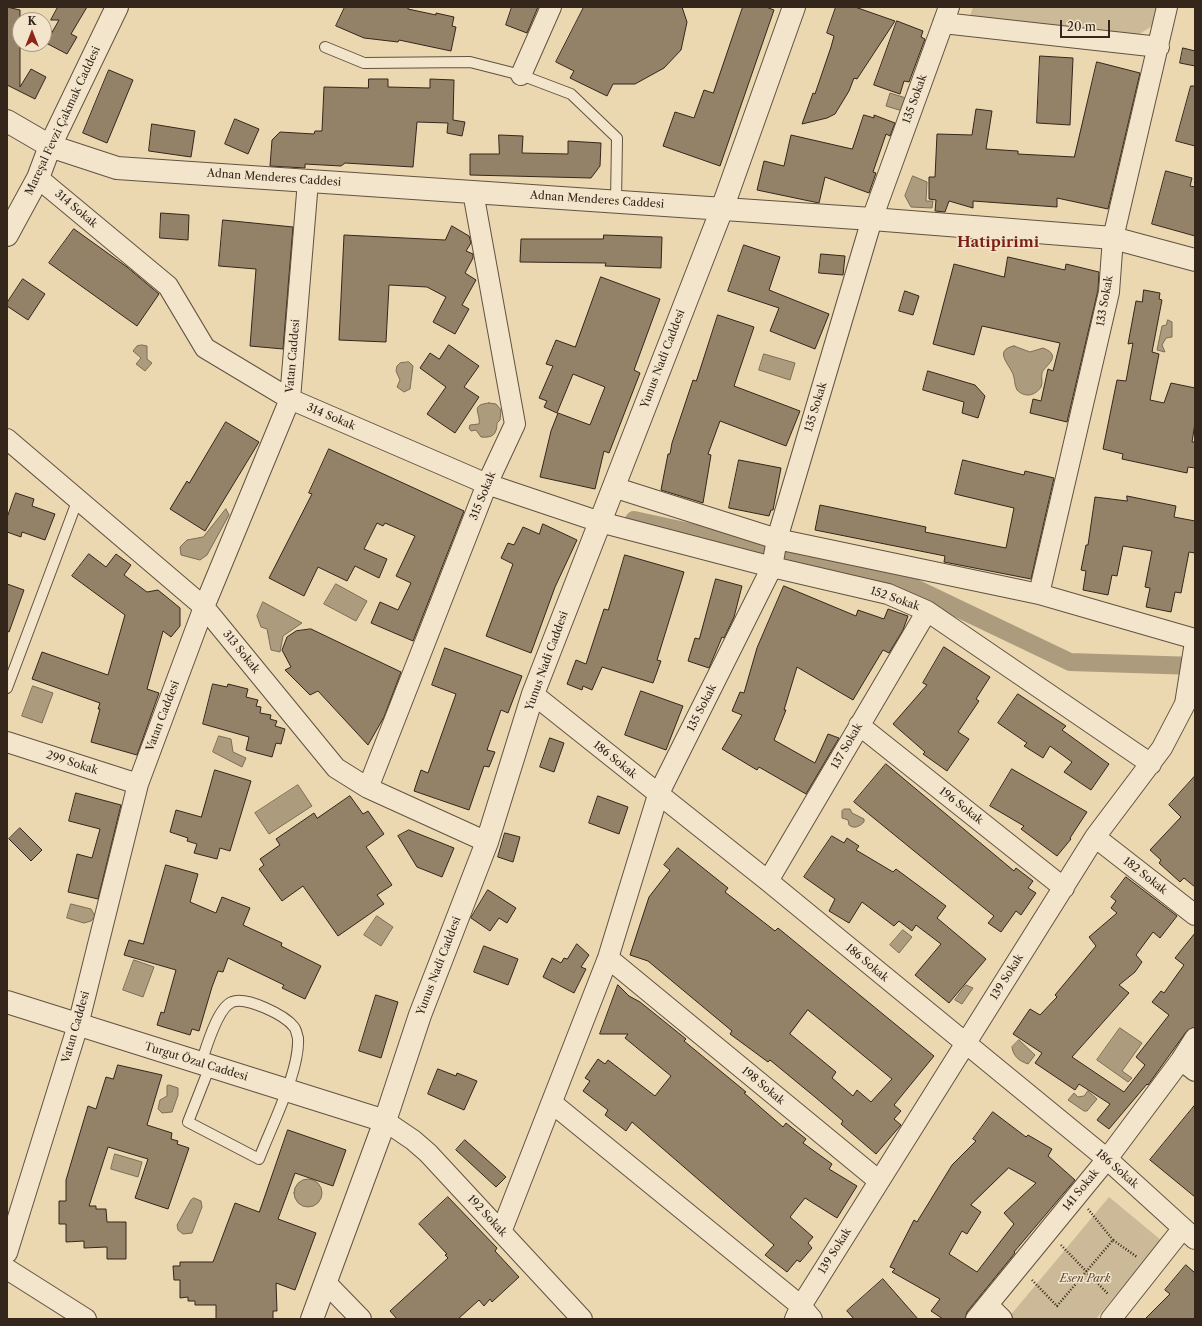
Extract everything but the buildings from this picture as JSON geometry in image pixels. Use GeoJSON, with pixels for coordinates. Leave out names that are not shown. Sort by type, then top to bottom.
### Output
{"type":"FeatureCollection","features":[{"type":"Feature","properties":{"kind":"street","name":"Mareşal Fevzi Çakmak Caddesi"},"geometry":{"type":"LineString","coordinates":[[7,235],[38,178],[50,146],[118,7]]}},
{"type":"Feature","properties":{"kind":"street"},"geometry":{"type":"LineString","coordinates":[[521,75],[551,7]]}},
{"type":"Feature","properties":{"kind":"street","name":"Yunus Nadi Caddesi"},"geometry":{"type":"LineString","coordinates":[[312,1319],[385,1121],[420,1015],[487,842],[534,694],[613,486],[722,209],[794,7]]}},
{"type":"Feature","properties":{"kind":"street","name":"133 Sokak"},"geometry":{"type":"LineString","coordinates":[[1039,594],[1109,292],[1114,238],[1167,7]]}},
{"type":"Feature","properties":{"kind":"street"},"geometry":{"type":"LineString","coordinates":[[946,15],[1158,47]]}},
{"type":"Feature","properties":{"kind":"street","name":"135 Sokak"},"geometry":{"type":"LineString","coordinates":[[501,1232],[608,958],[658,795],[775,552],[872,219],[946,15]]}},
{"type":"Feature","properties":{"kind":"street","name":"Adnan Menderes Caddesi"},"geometry":{"type":"LineString","coordinates":[[7,121],[50,146],[117,168],[872,219],[1114,238],[1195,260]]}},
{"type":"Feature","properties":{"kind":"street","name":"314 Sokak"},"geometry":{"type":"LineString","coordinates":[[38,178],[168,286],[205,348],[290,399],[487,484],[600,522]]}},
{"type":"Feature","properties":{"kind":"street","name":"Vatan Caddesi"},"geometry":{"type":"LineString","coordinates":[[7,1253],[78,1025],[138,784],[204,607],[290,399],[308,181]]}},
{"type":"Feature","properties":{"kind":"street","name":"315 Sokak"},"geometry":{"type":"LineString","coordinates":[[368,788],[487,484],[514,424],[473,192]]}},
{"type":"Feature","properties":{"kind":"street","name":"313 Sokak"},"geometry":{"type":"LineString","coordinates":[[7,439],[204,607],[336,768],[368,788],[487,842]]}},
{"type":"Feature","properties":{"kind":"street","name":"152 Sokak"},"geometry":{"type":"LineString","coordinates":[[613,486],[775,552],[888,594],[927,611],[1151,764]]}},
{"type":"Feature","properties":{"kind":"street","name":"152 Sokak"},"geometry":{"type":"LineString","coordinates":[[600,522],[775,552],[1039,594],[1195,639]]}},
{"type":"Feature","properties":{"kind":"street","name":"137 Sokak"},"geometry":{"type":"LineString","coordinates":[[768,881],[927,611]]}},
{"type":"Feature","properties":{"kind":"street","name":"139 Sokak"},"geometry":{"type":"LineString","coordinates":[[802,1315],[878,1181],[964,1044],[1096,837],[1162,748],[1185,704],[1195,642]]}},
{"type":"Feature","properties":{"kind":"street","name":"186 Sokak"},"geometry":{"type":"LineString","coordinates":[[534,694],[658,795],[768,881],[964,1044],[1107,1159],[1189,1233]]}},
{"type":"Feature","properties":{"kind":"street","name":"196 Sokak"},"geometry":{"type":"LineString","coordinates":[[859,725],[1064,888]]}},
{"type":"Feature","properties":{"kind":"street","name":"299 Sokak"},"geometry":{"type":"LineString","coordinates":[[7,742],[138,784]]}},
{"type":"Feature","properties":{"kind":"street","name":"182 Sokak"},"geometry":{"type":"LineString","coordinates":[[1096,837],[1195,915]]}},
{"type":"Feature","properties":{"kind":"street","name":"198 Sokak"},"geometry":{"type":"LineString","coordinates":[[608,958],[878,1181]]}},
{"type":"Feature","properties":{"kind":"street","name":"Turgut Özal Caddesi"},"geometry":{"type":"LineString","coordinates":[[7,1002],[385,1121]]}},
{"type":"Feature","properties":{"kind":"street","name":"141 Sokak"},"geometry":{"type":"LineString","coordinates":[[982,1312],[1107,1159],[1188,1065],[1195,1038]]}},
{"type":"Feature","properties":{"kind":"street"},"geometry":{"type":"LineString","coordinates":[[552,1103],[802,1315]]}},
{"type":"Feature","properties":{"kind":"street","name":"192 Sokak"},"geometry":{"type":"LineString","coordinates":[[385,1121],[413,1140],[428,1153],[582,1319]]}},
{"type":"Feature","properties":{"kind":"street"},"geometry":{"type":"LineString","coordinates":[[1116,1313],[1152,1267],[1189,1233]]}},
{"type":"Feature","properties":{"kind":"street"},"geometry":{"type":"LineString","coordinates":[[7,1269],[86,1319]]}},
{"type":"Feature","properties":{"kind":"street"},"geometry":{"type":"LineString","coordinates":[[326,1283],[362,1319]]}},
{"type":"Feature","properties":{"kind":"street"},"geometry":{"type":"LineString","coordinates":[[982,1312],[1002,1319]]}},
{"type":"Feature","properties":{"kind":"lane"},"geometry":{"type":"LineString","coordinates":[[325,46],[364,63],[470,62],[521,75],[571,94],[617,138],[616,202]]}},
{"type":"Feature","properties":{"kind":"lane"},"geometry":{"type":"LineString","coordinates":[[7,688],[78,499]]}},
{"type":"Feature","properties":{"kind":"lane"},"geometry":{"type":"LineString","coordinates":[[244,1001],[277,1012],[295,1027],[298,1038],[296,1056],[286,1090],[259,1159],[188,1122],[206,1065],[212,1033],[224,1008],[232,1002],[244,1001]]}},
{"type":"Feature","properties":{"kind":"path"},"geometry":{"type":"LineString","coordinates":[[1075,1198],[1088,1209],[1113,1240],[1152,1267]]}},
{"type":"Feature","properties":{"kind":"path"},"geometry":{"type":"LineString","coordinates":[[1048,1232],[1086,1271],[1116,1313]]}},
{"type":"Feature","properties":{"kind":"path"},"geometry":{"type":"LineString","coordinates":[[1019,1267],[1057,1306],[1113,1240]]}},
{"type":"Feature","properties":{"kind":"green space"},"geometry":{"type":"Polygon","coordinates":[[[973,7],[1156,7],[1152,26],[1127,42],[968,22],[973,7]]]}},
{"type":"Feature","properties":{"kind":"green space","name":"Esen Park"},"geometry":{"type":"Polygon","coordinates":[[[1109,1197],[1161,1240],[1096,1319],[1012,1319],[1009,1317],[1109,1197]]]}},
{"type":"Feature","properties":{"kind":"shaded area"},"geometry":{"type":"Polygon","coordinates":[[[909,87],[916,88],[909,113],[886,106],[890,93],[906,98],[909,87]]]}},
{"type":"Feature","properties":{"kind":"shaded area"},"geometry":{"type":"Polygon","coordinates":[[[913,176],[927,182],[926,201],[933,201],[932,208],[911,207],[905,196],[913,176]]]}},
{"type":"Feature","properties":{"kind":"shaded area"},"geometry":{"type":"Polygon","coordinates":[[[1168,320],[1172,322],[1172,337],[1166,338],[1162,345],[1165,352],[1157,350],[1162,326],[1166,325],[1168,320]]]}},
{"type":"Feature","properties":{"kind":"shaded area"},"geometry":{"type":"Polygon","coordinates":[[[137,346],[147,346],[147,359],[152,363],[145,371],[136,364],[141,358],[133,351],[137,346]]]}},
{"type":"Feature","properties":{"kind":"shaded area"},"geometry":{"type":"Polygon","coordinates":[[[1014,346],[1030,352],[1043,348],[1052,354],[1051,361],[1042,373],[1041,387],[1033,394],[1027,395],[1020,393],[1015,386],[1013,374],[1003,354],[1008,348],[1014,346]]]}},
{"type":"Feature","properties":{"kind":"shaded area"},"geometry":{"type":"Polygon","coordinates":[[[764,354],[795,363],[790,380],[759,370],[764,354]]]}},
{"type":"Feature","properties":{"kind":"shaded area"},"geometry":{"type":"Polygon","coordinates":[[[409,362],[413,366],[410,389],[404,392],[397,387],[400,380],[396,371],[397,366],[400,363],[409,362]]]}},
{"type":"Feature","properties":{"kind":"shaded area"},"geometry":{"type":"Polygon","coordinates":[[[489,403],[496,404],[501,410],[500,420],[497,423],[495,433],[493,435],[481,437],[476,430],[471,431],[469,428],[470,425],[479,424],[477,410],[479,406],[489,403]]]}},
{"type":"Feature","properties":{"kind":"shaded area"},"geometry":{"type":"Polygon","coordinates":[[[226,509],[229,515],[207,555],[200,560],[181,555],[180,547],[187,540],[203,537],[226,509]]]}},
{"type":"Feature","properties":{"kind":"shaded area"},"geometry":{"type":"Polygon","coordinates":[[[336,584],[367,601],[356,621],[324,604],[336,584]]]}},
{"type":"Feature","properties":{"kind":"shaded area"},"geometry":{"type":"Polygon","coordinates":[[[263,602],[302,623],[283,636],[280,652],[271,650],[267,629],[261,627],[257,616],[263,602]]]}},
{"type":"Feature","properties":{"kind":"shaded area"},"geometry":{"type":"Polygon","coordinates":[[[33,686],[53,693],[42,723],[22,716],[33,686]]]}},
{"type":"Feature","properties":{"kind":"shaded area"},"geometry":{"type":"Polygon","coordinates":[[[219,736],[231,739],[233,752],[246,758],[242,767],[213,752],[219,736]]]}},
{"type":"Feature","properties":{"kind":"shaded area"},"geometry":{"type":"Polygon","coordinates":[[[298,785],[312,806],[269,834],[255,813],[298,785]]]}},
{"type":"Feature","properties":{"kind":"shaded area"},"geometry":{"type":"Polygon","coordinates":[[[844,809],[850,809],[852,813],[864,819],[864,822],[856,827],[849,825],[848,820],[842,818],[842,811],[844,809]]]}},
{"type":"Feature","properties":{"kind":"shaded area"},"geometry":{"type":"Polygon","coordinates":[[[71,904],[91,909],[95,916],[91,921],[84,923],[67,918],[71,904]]]}},
{"type":"Feature","properties":{"kind":"shaded area"},"geometry":{"type":"Polygon","coordinates":[[[377,916],[393,927],[381,946],[364,935],[377,916]]]}},
{"type":"Feature","properties":{"kind":"shaded area"},"geometry":{"type":"Polygon","coordinates":[[[903,930],[912,937],[899,953],[890,945],[903,930]]]}},
{"type":"Feature","properties":{"kind":"shaded area"},"geometry":{"type":"Polygon","coordinates":[[[134,960],[154,967],[143,997],[123,990],[134,960]]]}},
{"type":"Feature","properties":{"kind":"shaded area"},"geometry":{"type":"Polygon","coordinates":[[[966,985],[973,988],[962,1004],[955,1000],[966,985]]]}},
{"type":"Feature","properties":{"kind":"shaded area"},"geometry":{"type":"Polygon","coordinates":[[[1120,1028],[1142,1043],[1122,1071],[1132,1078],[1128,1082],[1097,1060],[1120,1028]]]}},
{"type":"Feature","properties":{"kind":"shaded area"},"geometry":{"type":"Polygon","coordinates":[[[1019,1040],[1035,1055],[1028,1064],[1019,1060],[1015,1056],[1012,1047],[1019,1040]]]}},
{"type":"Feature","properties":{"kind":"shaded area"},"geometry":{"type":"Polygon","coordinates":[[[169,1085],[178,1088],[178,1095],[172,1112],[162,1113],[158,1109],[160,1100],[167,1096],[167,1086],[169,1085]]]}},
{"type":"Feature","properties":{"kind":"shaded area"},"geometry":{"type":"Polygon","coordinates":[[[1088,1091],[1097,1099],[1087,1111],[1084,1111],[1068,1100],[1074,1093],[1078,1097],[1084,1096],[1088,1091]]]}},
{"type":"Feature","properties":{"kind":"shaded area"},"geometry":{"type":"Polygon","coordinates":[[[115,1154],[142,1162],[138,1177],[111,1169],[115,1154]]]}},
{"type":"Feature","properties":{"kind":"shaded area"},"geometry":{"type":"Polygon","coordinates":[[[308,1179],[318,1183],[322,1193],[318,1203],[308,1207],[298,1203],[294,1193],[298,1183],[308,1179]]]}},
{"type":"Feature","properties":{"kind":"shaded area"},"geometry":{"type":"Polygon","coordinates":[[[194,1198],[201,1201],[202,1207],[192,1233],[183,1234],[178,1230],[177,1225],[191,1200],[194,1198]]]}},
{"type":"Feature","properties":{"kind":"waterway"},"geometry":{"type":"LineString","coordinates":[[634,520],[888,575],[1070,662],[1195,666]]}},
{"type":"Feature","properties":{"kind":"district","name":"Hatipirimi"},"geometry":{"type":"Point","coordinates":[998,243]}}]}
